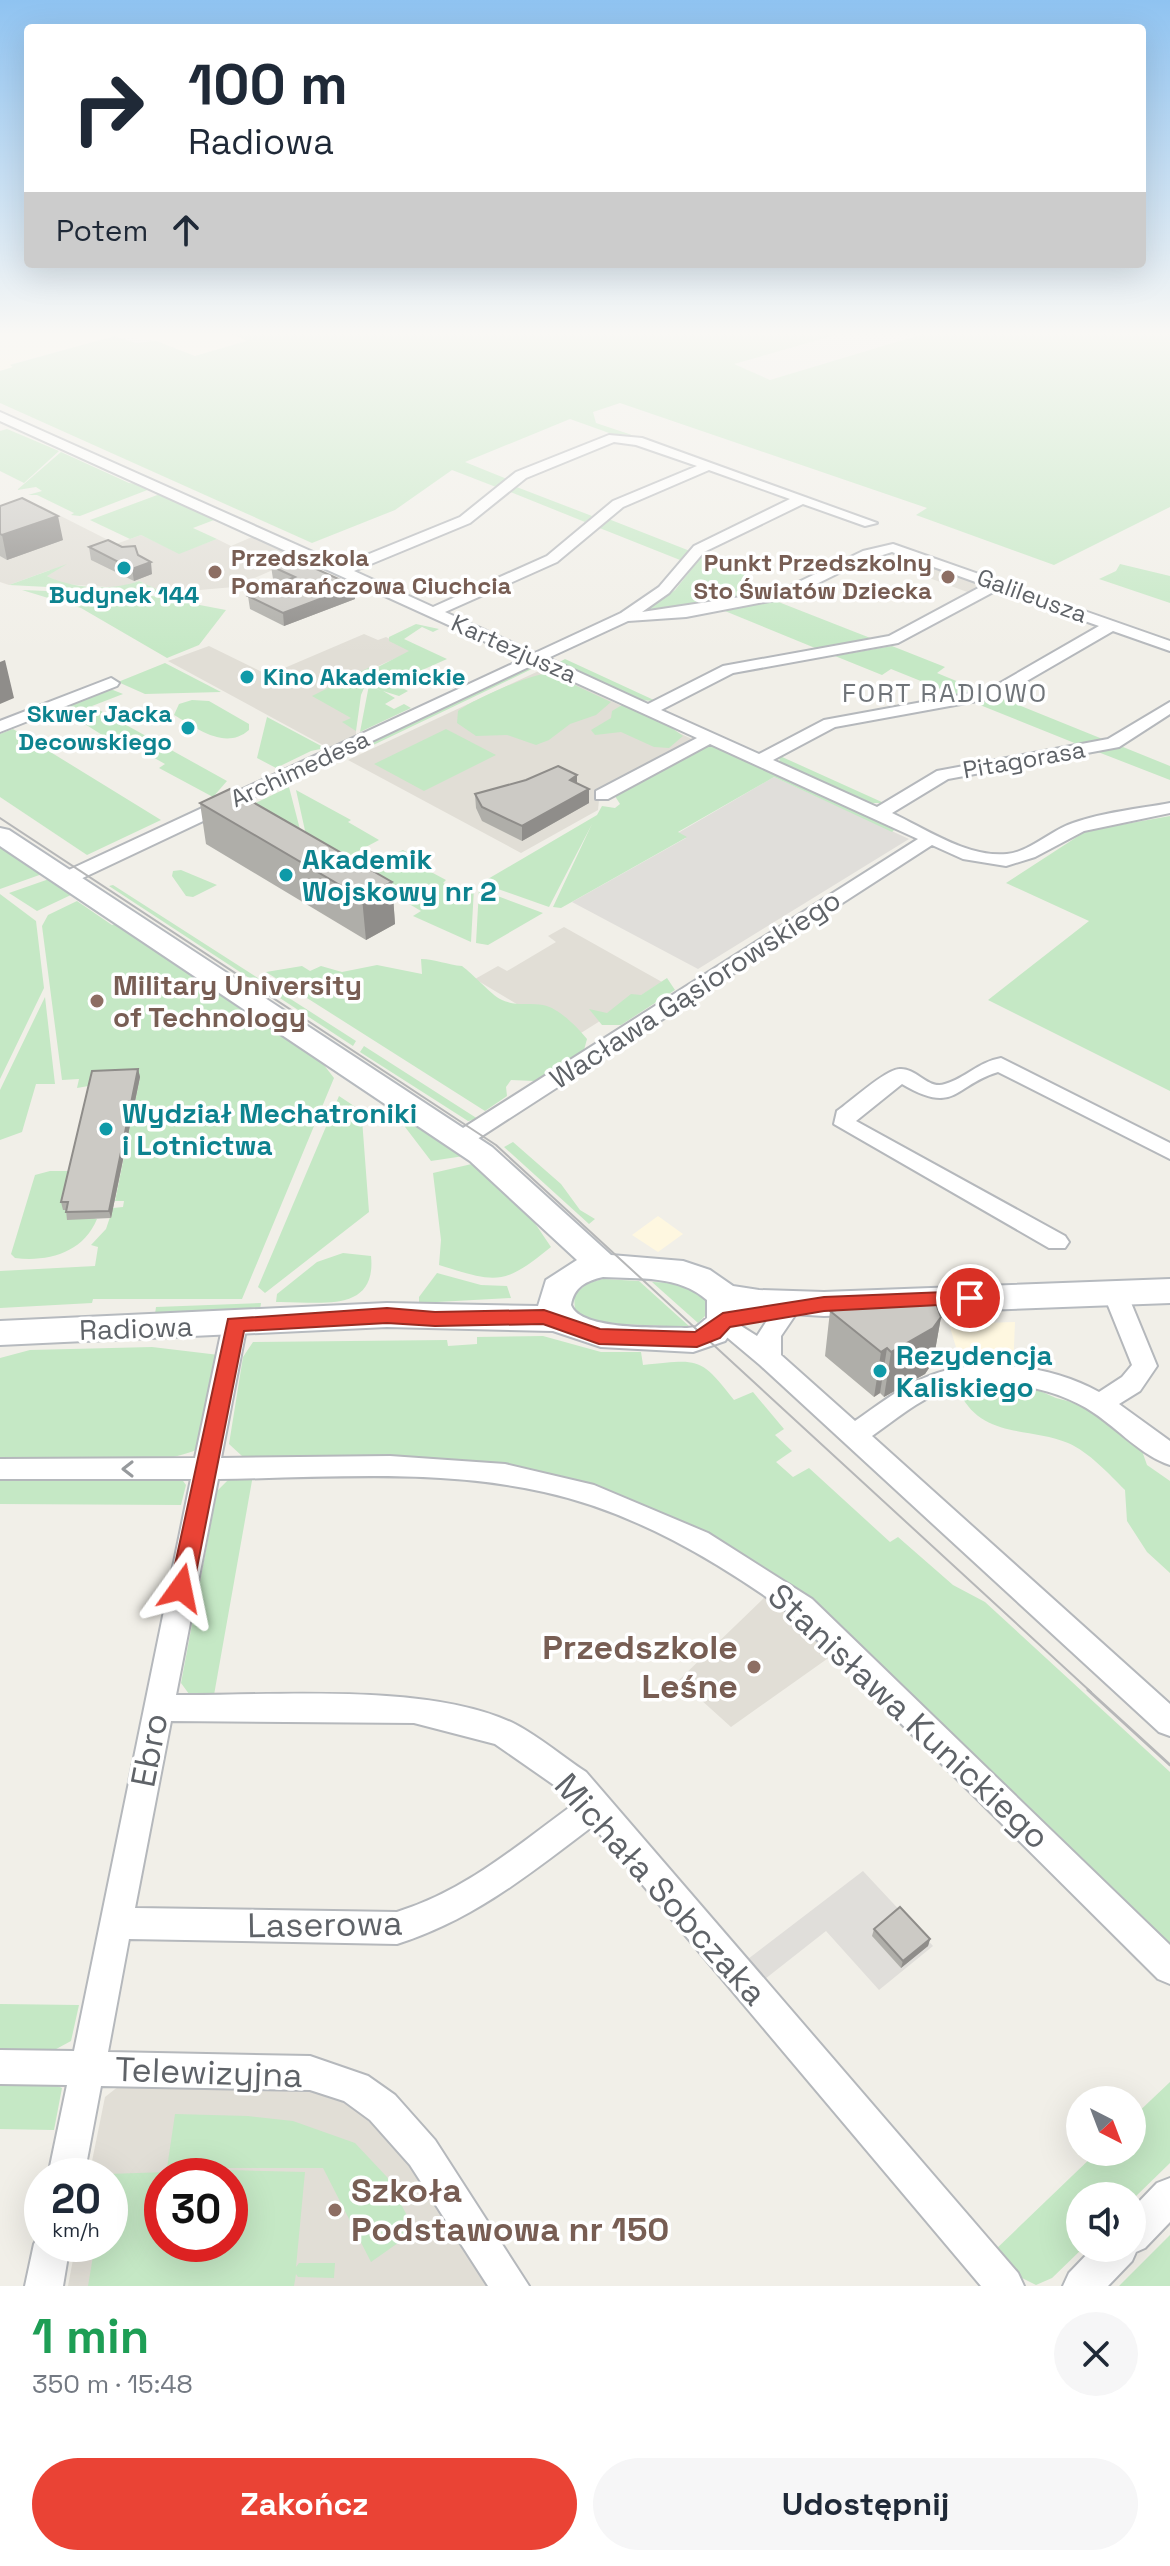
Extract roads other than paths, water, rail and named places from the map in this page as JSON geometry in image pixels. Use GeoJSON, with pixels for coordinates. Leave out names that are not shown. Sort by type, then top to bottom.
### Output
{"type":"FeatureCollection","features":[{"type":"Feature","properties":{"kind":"main road"},"geometry":{"type":"LineString","coordinates":[[0,835],[481,1154],[558,1221],[603,1266],[693,1273],[726,1323]]}},
{"type":"Feature","properties":{"kind":"main road"},"geometry":{"type":"LineString","coordinates":[[536,1205],[570,1264],[561,1297],[573,1328],[599,1336],[697,1339],[759,1302],[824,1304],[1170,1291]]}},
{"type":"Feature","properties":{"kind":"main road"},"geometry":{"type":"LineString","coordinates":[[561,1297],[603,1266]]}},
{"type":"Feature","properties":{"kind":"main road","name":"Radiowa"},"geometry":{"type":"LineString","coordinates":[[0,1333],[415,1315],[435,1319],[561,1297]]}},
{"type":"Feature","properties":{"kind":"main road"},"geometry":{"type":"LineString","coordinates":[[726,1323],[824,1304]]}},
{"type":"Feature","properties":{"kind":"street","name":"Kartezjusza"},"geometry":{"type":"LineString","coordinates":[[55,441],[931,838],[989,861],[1017,860],[1079,826],[1170,808]]}},
{"type":"Feature","properties":{"kind":"street"},"geometry":{"type":"LineString","coordinates":[[343,570],[465,520],[514,479],[607,441]]}},
{"type":"Feature","properties":{"kind":"street"},"geometry":{"type":"LineString","coordinates":[[635,441],[870,523]]}},
{"type":"Feature","properties":{"kind":"street"},"geometry":{"type":"LineString","coordinates":[[433,612],[552,559],[618,504],[708,466]]}},
{"type":"Feature","properties":{"kind":"street"},"geometry":{"type":"LineString","coordinates":[[626,616],[664,590],[699,549],[802,499]]}},
{"type":"Feature","properties":{"kind":"street","name":"Galileusza"},"geometry":{"type":"LineString","coordinates":[[626,616],[658,615],[784,595],[875,552],[898,549],[1170,646]]}},
{"type":"Feature","properties":{"kind":"street"},"geometry":{"type":"LineString","coordinates":[[648,710],[729,669],[893,640],[998,583]]}},
{"type":"Feature","properties":{"kind":"street","name":"Archimedesa"},"geometry":{"type":"LineString","coordinates":[[65,879],[626,616]]}},
{"type":"Feature","properties":{"kind":"street"},"geometry":{"type":"LineString","coordinates":[[760,760],[830,723],[993,694],[1112,625]]}},
{"type":"Feature","properties":{"kind":"street"},"geometry":{"type":"LineString","coordinates":[[0,727],[111,683]]}},
{"type":"Feature","properties":{"kind":"street","name":"Pitagorasa"},"geometry":{"type":"LineString","coordinates":[[878,814],[943,775],[1113,743],[1170,707]]}},
{"type":"Feature","properties":{"kind":"street"},"geometry":{"type":"LineString","coordinates":[[602,795],[709,738]]}},
{"type":"Feature","properties":{"kind":"street","name":"Wacława Gąsiorowskiego"},"geometry":{"type":"LineString","coordinates":[[460,1140],[931,838]]}},
{"type":"Feature","properties":{"kind":"street"},"geometry":{"type":"LineString","coordinates":[[1057,1242],[845,1124],[845,1116],[901,1075],[935,1092],[954,1089],[986,1065],[1001,1065],[1170,1152]]}},
{"type":"Feature","properties":{"kind":"street"},"geometry":{"type":"LineString","coordinates":[[1100,1404],[1131,1384],[1145,1366],[1115,1293]]}},
{"type":"Feature","properties":{"kind":"street"},"geometry":{"type":"LineString","coordinates":[[769,1358],[769,1335],[786,1311]]}},
{"type":"Feature","properties":{"kind":"street"},"geometry":{"type":"LineString","coordinates":[[726,1323],[769,1358],[1170,1723]]}},
{"type":"Feature","properties":{"kind":"street","name":"Ebro"},"geometry":{"type":"LineString","coordinates":[[70,2158],[235,1324]]}},
{"type":"Feature","properties":{"kind":"street"},"geometry":{"type":"LineString","coordinates":[[854,1435],[932,1385],[957,1378],[989,1377],[1074,1388],[1170,1455]]}},
{"type":"Feature","properties":{"kind":"street","name":"Stanisława Kunickiego"},"geometry":{"type":"LineString","coordinates":[[0,1469],[406,1467],[505,1474],[553,1484],[695,1537],[761,1576],[802,1607],[1170,1968]]}},
{"type":"Feature","properties":{"kind":"street","name":"Michała Sobczaka"},"geometry":{"type":"LineString","coordinates":[[157,1708],[414,1710],[505,1734],[575,1782],[1005,2286]]}},
{"type":"Feature","properties":{"kind":"street","name":"Laserowa"},"geometry":{"type":"LineString","coordinates":[[117,1923],[397,1928],[429,1920],[456,1907],[594,1807]]}},
{"type":"Feature","properties":{"kind":"street","name":"Telewizyjna"},"geometry":{"type":"LineString","coordinates":[[0,2067],[310,2073],[361,2092],[404,2127],[510,2286]]}},
{"type":"Feature","properties":{"kind":"street"},"geometry":{"type":"LineString","coordinates":[[1146,2221],[1170,2196]]}},
{"type":"Feature","properties":{"kind":"street"},"geometry":{"type":"LineString","coordinates":[[44,2286],[49,2262]]}},
{"type":"Feature","properties":{"kind":"street"},"geometry":{"type":"LineString","coordinates":[[1082,2286],[1105,2262]]}},
{"type":"Feature","properties":{"kind":"tram line"},"geometry":{"type":"LineString","coordinates":[[0,818],[496,1145],[1091,1692]]}},
{"type":"Feature","properties":{"kind":"tram line"},"geometry":{"type":"LineString","coordinates":[[1088,1690],[1170,1765]]}},
{"type":"Feature","properties":{"kind":"place","name":"Budynek 144"},"geometry":{"type":"Point","coordinates":[124,568]}},
{"type":"Feature","properties":{"kind":"place","name":"Przedszkola Pomarańczowa Ciuchcia"},"geometry":{"type":"Point","coordinates":[215,572]}},
{"type":"Feature","properties":{"kind":"place","name":"Punkt Przedszkolny Sto Światów Dziecka"},"geometry":{"type":"Point","coordinates":[948,577]}},
{"type":"Feature","properties":{"kind":"place","name":"Kino Akademickie"},"geometry":{"type":"Point","coordinates":[247,677]}},
{"type":"Feature","properties":{"kind":"place","name":"Skwer Jacka Decowskiego"},"geometry":{"type":"Point","coordinates":[188,728]}},
{"type":"Feature","properties":{"kind":"place","name":"Akademik Wojskowy nr 2"},"geometry":{"type":"Point","coordinates":[286,875]}},
{"type":"Feature","properties":{"kind":"place","name":"Military University of Technology"},"geometry":{"type":"Point","coordinates":[97,1001]}},
{"type":"Feature","properties":{"kind":"place","name":"Wydział Mechatroniki i Lotnictwa"},"geometry":{"type":"Point","coordinates":[106,1129]}},
{"type":"Feature","properties":{"kind":"place","name":"Rezydencja Kaliskiego"},"geometry":{"type":"Point","coordinates":[880,1371]}},
{"type":"Feature","properties":{"kind":"place","name":"Przedszkole Leśne"},"geometry":{"type":"Point","coordinates":[754,1667]}},
{"type":"Feature","properties":{"kind":"place","name":"Szkoła Podstawowa nr 150"},"geometry":{"type":"Point","coordinates":[335,2210]}},
{"type":"Feature","properties":{"kind":"district","name":"FORT RADIOWO"},"geometry":{"type":"Point","coordinates":[945,693]}}]}
